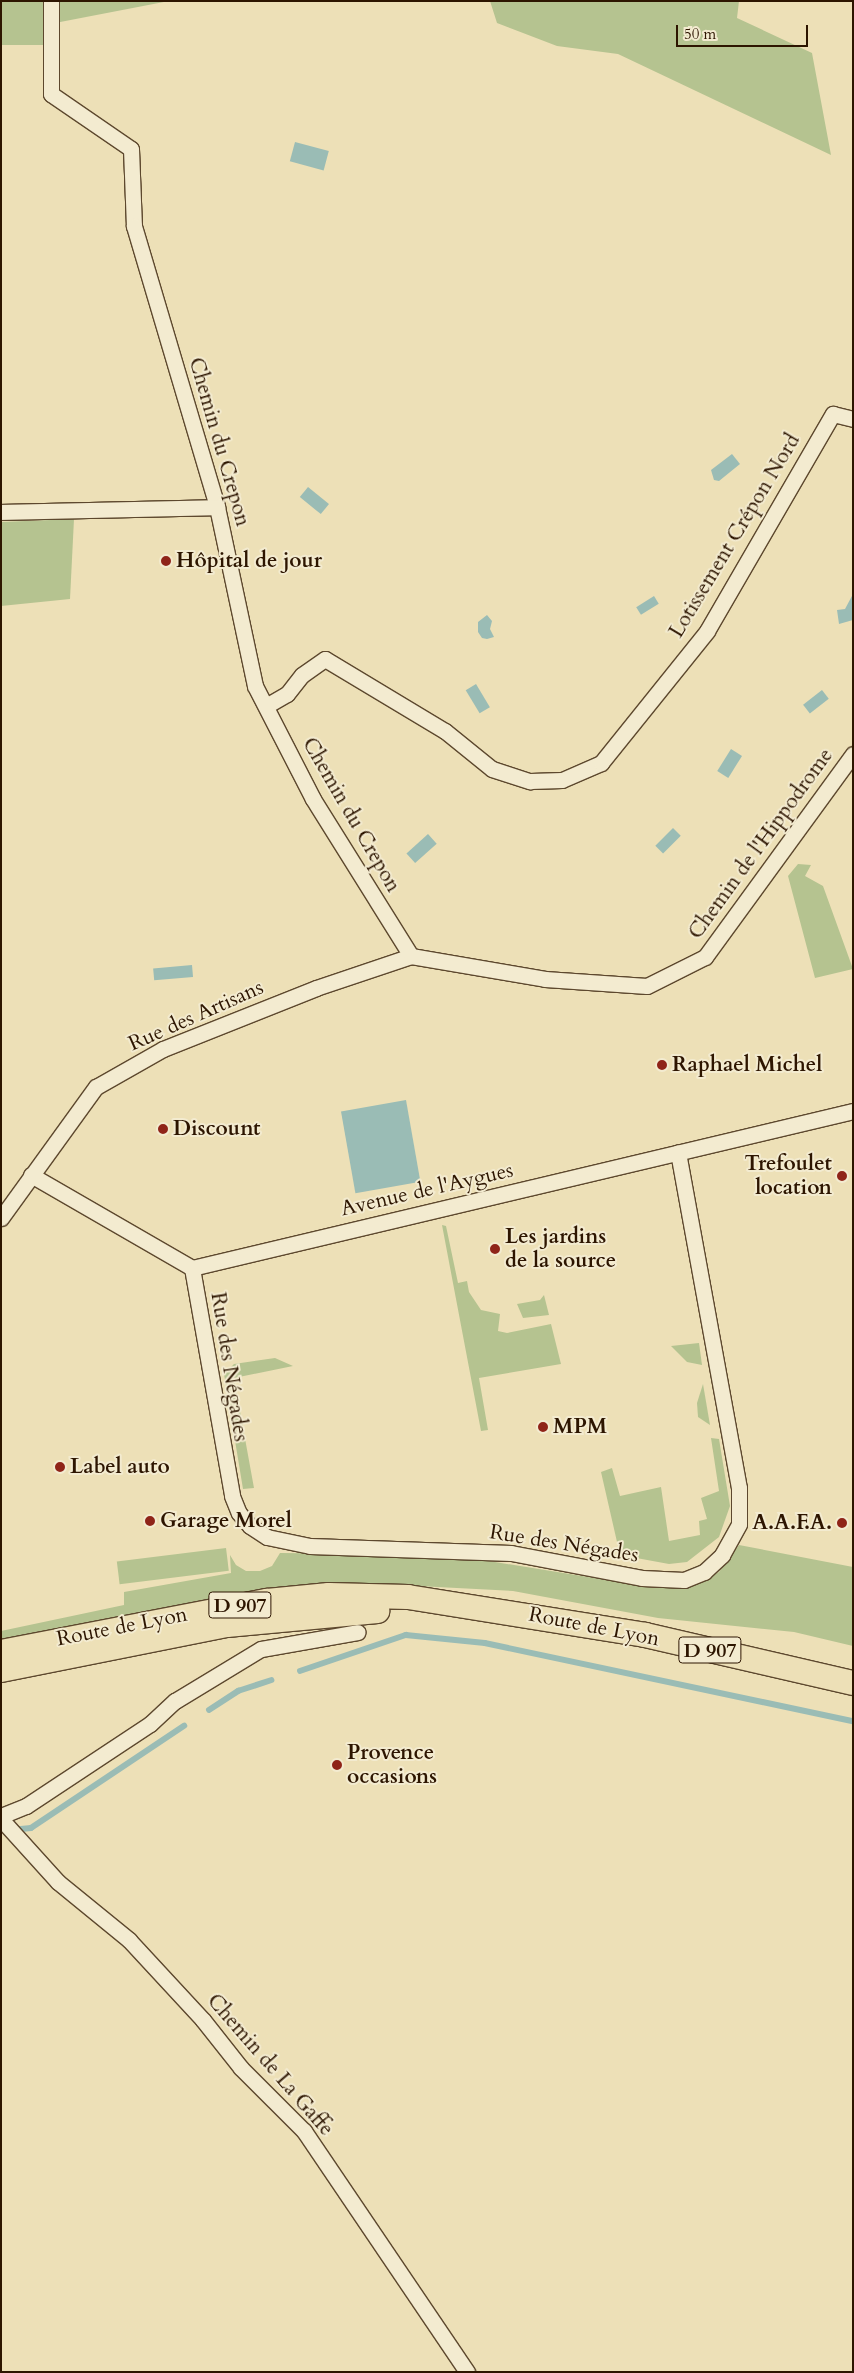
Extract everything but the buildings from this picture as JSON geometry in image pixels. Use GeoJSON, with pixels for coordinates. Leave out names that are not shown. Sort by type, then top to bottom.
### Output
{"type":"FeatureCollection","features":[{"type":"Feature","properties":{"kind":"main road","name":"Route de Lyon"},"geometry":{"type":"LineString","coordinates":[[1,1652],[267,1601],[329,1595],[408,1597],[482,1606],[645,1636],[853,1683]]}},
{"type":"Feature","properties":{"kind":"main road","name":"Route de Lyon"},"geometry":{"type":"LineString","coordinates":[[1,1670],[227,1625],[352,1612],[482,1606]]}},
{"type":"Feature","properties":{"kind":"street","name":"Chemin du Crepon"},"geometry":{"type":"LineString","coordinates":[[50,1],[51,94],[131,149],[134,226],[217,507],[255,686],[313,799],[411,956]]}},
{"type":"Feature","properties":{"kind":"street","name":"Lotissement Crépon Nord"},"geometry":{"type":"LineString","coordinates":[[266,706],[287,694],[302,675],[326,659],[445,731],[492,770],[530,781],[562,780],[601,763],[707,631],[833,414],[853,419]]}},
{"type":"Feature","properties":{"kind":"street"},"geometry":{"type":"LineString","coordinates":[[1,512],[217,507]]}},
{"type":"Feature","properties":{"kind":"street","name":"Chemin de l'Hippodrome"},"geometry":{"type":"LineString","coordinates":[[411,956],[546,979],[647,986],[705,957],[853,754]]}},
{"type":"Feature","properties":{"kind":"street","name":"Rue des Artisans"},"geometry":{"type":"LineString","coordinates":[[1,1218],[96,1088],[163,1049],[316,988],[411,956]]}},
{"type":"Feature","properties":{"kind":"street","name":"Avenue de l'Aygues"},"geometry":{"type":"LineString","coordinates":[[192,1268],[853,1111]]}},
{"type":"Feature","properties":{"kind":"street","name":"Rue des Négades"},"geometry":{"type":"LineString","coordinates":[[192,1268],[232,1496],[238,1513],[267,1538],[310,1546],[511,1553],[642,1578],[684,1580],[704,1572],[722,1555],[739,1524],[739,1488],[678,1152]]}},
{"type":"Feature","properties":{"kind":"street"},"geometry":{"type":"LineString","coordinates":[[31,1176],[192,1268]]}},
{"type":"Feature","properties":{"kind":"street"},"geometry":{"type":"LineString","coordinates":[[1,1817],[42,1796],[143,1729],[175,1701],[261,1649],[358,1632]]}},
{"type":"Feature","properties":{"kind":"street","name":"Chemin de La Gaffe"},"geometry":{"type":"LineString","coordinates":[[1,1817],[58,1882],[129,1940],[203,2020],[241,2068],[304,2131],[467,2372]]}},
{"type":"Feature","properties":{"kind":"green space"},"geometry":{"type":"Polygon","coordinates":[[[1,1],[45,1],[45,45],[1,45],[1,1]]]}},
{"type":"Feature","properties":{"kind":"green space"},"geometry":{"type":"Polygon","coordinates":[[[56,1],[169,1],[55,23],[56,1]]]}},
{"type":"Feature","properties":{"kind":"green space"},"geometry":{"type":"Polygon","coordinates":[[[490,1],[739,1],[737,18],[812,53],[831,155],[618,54],[557,46],[497,23],[490,1]]]}},
{"type":"Feature","properties":{"kind":"green space"},"geometry":{"type":"Polygon","coordinates":[[[74,519],[70,599],[1,606],[1,522],[74,519]]]}},
{"type":"Feature","properties":{"kind":"green space"},"geometry":{"type":"Polygon","coordinates":[[[798,864],[811,865],[805,876],[823,886],[853,969],[815,978],[788,876],[798,864]]]}},
{"type":"Feature","properties":{"kind":"green space"},"geometry":{"type":"Polygon","coordinates":[[[442,1225],[446,1226],[458,1283],[467,1281],[469,1292],[481,1310],[500,1314],[498,1331],[507,1333],[551,1324],[561,1364],[479,1378],[488,1430],[481,1431],[442,1225]]]}},
{"type":"Feature","properties":{"kind":"green space"},"geometry":{"type":"Polygon","coordinates":[[[544,1295],[549,1315],[523,1318],[517,1304],[540,1300],[544,1295]]]}},
{"type":"Feature","properties":{"kind":"green space"},"geometry":{"type":"Polygon","coordinates":[[[699,1343],[702,1365],[687,1362],[671,1346],[699,1343]]]}},
{"type":"Feature","properties":{"kind":"green space"},"geometry":{"type":"Polygon","coordinates":[[[275,1358],[293,1366],[234,1378],[254,1488],[243,1489],[224,1374],[234,1364],[275,1358]]]}},
{"type":"Feature","properties":{"kind":"green space"},"geometry":{"type":"Polygon","coordinates":[[[703,1384],[710,1425],[698,1417],[697,1403],[703,1384]]]}},
{"type":"Feature","properties":{"kind":"green space"},"geometry":{"type":"Polygon","coordinates":[[[711,1438],[719,1439],[730,1506],[719,1537],[687,1562],[669,1564],[620,1555],[601,1472],[612,1468],[620,1496],[661,1487],[669,1541],[700,1535],[699,1521],[707,1519],[701,1498],[719,1491],[711,1438]]]}},
{"type":"Feature","properties":{"kind":"green space"},"geometry":{"type":"Polygon","coordinates":[[[739,1545],[853,1567],[853,1646],[794,1632],[658,1618],[513,1591],[360,1583],[273,1589],[1,1643],[1,1631],[124,1605],[124,1592],[231,1573],[230,1555],[236,1565],[246,1571],[260,1571],[272,1566],[280,1553],[396,1554],[489,1561],[656,1588],[698,1583],[719,1572],[739,1545]]]}},
{"type":"Feature","properties":{"kind":"green space"},"geometry":{"type":"Polygon","coordinates":[[[226,1548],[229,1571],[120,1584],[117,1561],[226,1548]]]}},
{"type":"Feature","properties":{"kind":"water"},"geometry":{"type":"Polygon","coordinates":[[[295,142],[329,151],[324,170],[290,161],[295,142]]]}},
{"type":"Feature","properties":{"kind":"water"},"geometry":{"type":"Polygon","coordinates":[[[732,454],[740,464],[719,481],[714,480],[711,470],[732,454]]]}},
{"type":"Feature","properties":{"kind":"water"},"geometry":{"type":"Polygon","coordinates":[[[308,487],[329,504],[321,514],[300,497],[308,487]]]}},
{"type":"Feature","properties":{"kind":"water"},"geometry":{"type":"Polygon","coordinates":[[[853,594],[853,620],[839,624],[837,610],[845,609],[853,594]]]}},
{"type":"Feature","properties":{"kind":"water"},"geometry":{"type":"Polygon","coordinates":[[[654,596],[659,604],[641,615],[636,607],[654,596]]]}},
{"type":"Feature","properties":{"kind":"water"},"geometry":{"type":"Polygon","coordinates":[[[487,615],[492,621],[490,629],[494,637],[487,639],[482,638],[478,632],[478,622],[487,615]]]}},
{"type":"Feature","properties":{"kind":"water"},"geometry":{"type":"Polygon","coordinates":[[[476,684],[490,707],[480,713],[466,690],[476,684]]]}},
{"type":"Feature","properties":{"kind":"water"},"geometry":{"type":"Polygon","coordinates":[[[822,690],[829,699],[810,713],[803,705],[822,690]]]}},
{"type":"Feature","properties":{"kind":"water"},"geometry":{"type":"Polygon","coordinates":[[[731,749],[742,756],[728,778],[717,771],[731,749]]]}},
{"type":"Feature","properties":{"kind":"water"},"geometry":{"type":"Polygon","coordinates":[[[673,828],[681,836],[663,853],[655,846],[673,828]]]}},
{"type":"Feature","properties":{"kind":"water"},"geometry":{"type":"Polygon","coordinates":[[[428,834],[437,844],[415,863],[406,853],[428,834]]]}},
{"type":"Feature","properties":{"kind":"water"},"geometry":{"type":"Polygon","coordinates":[[[192,965],[193,977],[154,980],[153,968],[192,965]]]}},
{"type":"Feature","properties":{"kind":"water"},"geometry":{"type":"Polygon","coordinates":[[[406,1100],[420,1182],[355,1193],[341,1111],[406,1100]]]}},
{"type":"Feature","properties":{"kind":"waterway"},"geometry":{"type":"LineString","coordinates":[[300,1671],[406,1635],[485,1643],[853,1721]]}},
{"type":"Feature","properties":{"kind":"waterway"},"geometry":{"type":"LineString","coordinates":[[209,1710],[238,1691],[271,1680]]}},
{"type":"Feature","properties":{"kind":"waterway"},"geometry":{"type":"LineString","coordinates":[[21,1829],[31,1828],[184,1726]]}},
{"type":"Feature","properties":{"kind":"place","name":"Hôpital de jour"},"geometry":{"type":"Point","coordinates":[166,561]}},
{"type":"Feature","properties":{"kind":"place","name":"Raphael Michel"},"geometry":{"type":"Point","coordinates":[662,1065]}},
{"type":"Feature","properties":{"kind":"place","name":"Discount"},"geometry":{"type":"Point","coordinates":[163,1129]}},
{"type":"Feature","properties":{"kind":"place","name":"Trefoulet location"},"geometry":{"type":"Point","coordinates":[842,1176]}},
{"type":"Feature","properties":{"kind":"place","name":"Les jardins de la source"},"geometry":{"type":"Point","coordinates":[495,1249]}},
{"type":"Feature","properties":{"kind":"place","name":"MPM"},"geometry":{"type":"Point","coordinates":[543,1427]}},
{"type":"Feature","properties":{"kind":"place","name":"Label auto"},"geometry":{"type":"Point","coordinates":[60,1467]}},
{"type":"Feature","properties":{"kind":"place","name":"Garage Morel"},"geometry":{"type":"Point","coordinates":[150,1521]}},
{"type":"Feature","properties":{"kind":"place","name":"A.A.F.A."},"geometry":{"type":"Point","coordinates":[842,1523]}},
{"type":"Feature","properties":{"kind":"place","name":"Provence occasions"},"geometry":{"type":"Point","coordinates":[337,1765]}}]}
